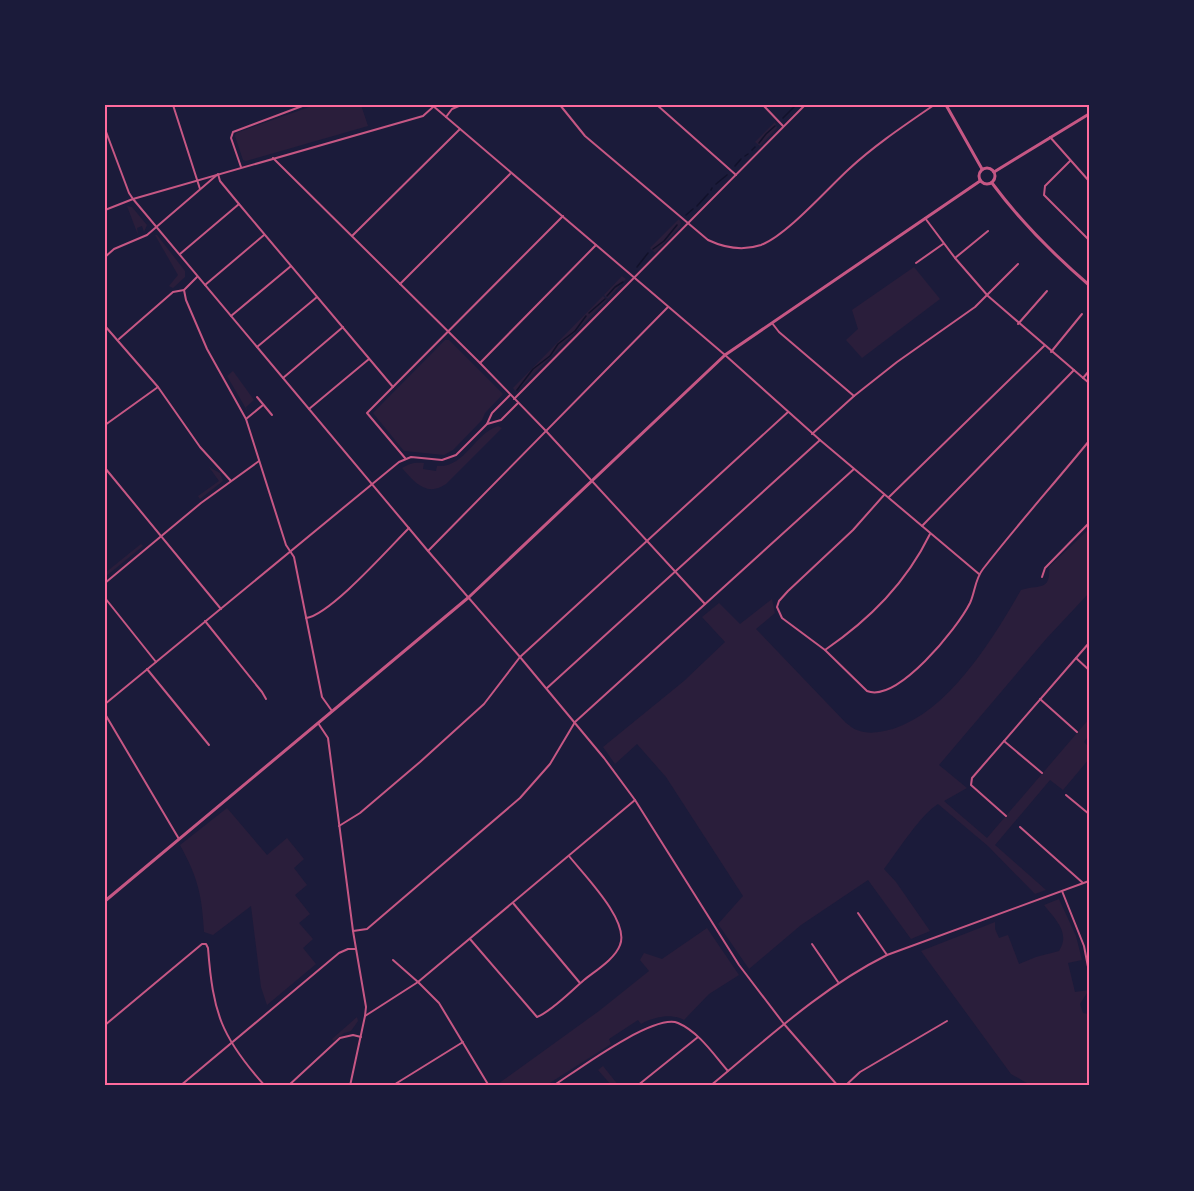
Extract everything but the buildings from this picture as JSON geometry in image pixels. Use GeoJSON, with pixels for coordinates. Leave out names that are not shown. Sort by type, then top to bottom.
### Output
{"type":"FeatureCollection","features":[{"type":"Feature","properties":{"kind":"street"},"geometry":{"type":"LineString","coordinates":[[173,105],[200,189]]}},
{"type":"Feature","properties":{"kind":"street"},"geometry":{"type":"LineString","coordinates":[[241,167],[231,138],[233,132],[306,105]]}},
{"type":"Feature","properties":{"kind":"street"},"geometry":{"type":"LineString","coordinates":[[446,117],[456,106],[461,105]]}},
{"type":"Feature","properties":{"kind":"street"},"geometry":{"type":"LineString","coordinates":[[560,105],[585,136],[687,224],[708,240],[729,248],[751,248],[769,241],[784,230],[850,168],[883,141],[934,105]]}},
{"type":"Feature","properties":{"kind":"street"},"geometry":{"type":"LineString","coordinates":[[657,105],[736,175]]}},
{"type":"Feature","properties":{"kind":"street"},"geometry":{"type":"LineString","coordinates":[[763,105],[783,126]]}},
{"type":"Feature","properties":{"kind":"street"},"geometry":{"type":"LineString","coordinates":[[514,399],[805,105]]}},
{"type":"Feature","properties":{"kind":"street"},"geometry":{"type":"LineString","coordinates":[[946,105],[982,169]]}},
{"type":"Feature","properties":{"kind":"street"},"geometry":{"type":"LineString","coordinates":[[105,210],[197,180],[423,116],[433,106],[725,355],[884,495],[980,574]]}},
{"type":"Feature","properties":{"kind":"street"},"geometry":{"type":"LineString","coordinates":[[994,172],[1089,114]]}},
{"type":"Feature","properties":{"kind":"street"},"geometry":{"type":"LineString","coordinates":[[105,129],[133,199],[428,551],[575,722],[635,800],[739,965],[784,1024],[838,1086]]}},
{"type":"Feature","properties":{"kind":"street"},"geometry":{"type":"LineString","coordinates":[[352,236],[460,129]]}},
{"type":"Feature","properties":{"kind":"street"},"geometry":{"type":"LineString","coordinates":[[1050,137],[1088,180]]}},
{"type":"Feature","properties":{"kind":"street"},"geometry":{"type":"LineString","coordinates":[[273,158],[519,403],[705,604]]}},
{"type":"Feature","properties":{"kind":"street"},"geometry":{"type":"LineString","coordinates":[[1070,161],[1045,186],[1044,195],[1089,240]]}},
{"type":"Feature","properties":{"kind":"street"},"geometry":{"type":"LineString","coordinates":[[982,169],[987,168],[994,172]]}},
{"type":"Feature","properties":{"kind":"street"},"geometry":{"type":"LineString","coordinates":[[982,169],[979,173],[980,181],[985,185],[992,183],[995,177],[994,172]]}},
{"type":"Feature","properties":{"kind":"street"},"geometry":{"type":"LineString","coordinates":[[400,284],[511,173]]}},
{"type":"Feature","properties":{"kind":"street"},"geometry":{"type":"LineString","coordinates":[[105,257],[114,249],[147,235],[218,174]]}},
{"type":"Feature","properties":{"kind":"street"},"geometry":{"type":"LineString","coordinates":[[218,174],[220,181],[264,235],[393,387]]}},
{"type":"Feature","properties":{"kind":"street"},"geometry":{"type":"LineString","coordinates":[[105,902],[469,597],[725,355],[980,181]]}},
{"type":"Feature","properties":{"kind":"street"},"geometry":{"type":"LineString","coordinates":[[992,183],[1017,217],[1089,285]]}},
{"type":"Feature","properties":{"kind":"street"},"geometry":{"type":"LineString","coordinates":[[180,254],[239,204]]}},
{"type":"Feature","properties":{"kind":"street"},"geometry":{"type":"LineString","coordinates":[[405,458],[367,412],[563,216]]}},
{"type":"Feature","properties":{"kind":"street"},"geometry":{"type":"LineString","coordinates":[[925,218],[943,244],[988,296],[1089,384]]}},
{"type":"Feature","properties":{"kind":"street"},"geometry":{"type":"LineString","coordinates":[[955,258],[988,231]]}},
{"type":"Feature","properties":{"kind":"street"},"geometry":{"type":"LineString","coordinates":[[205,285],[264,235]]}},
{"type":"Feature","properties":{"kind":"street"},"geometry":{"type":"LineString","coordinates":[[916,263],[943,244]]}},
{"type":"Feature","properties":{"kind":"street"},"geometry":{"type":"LineString","coordinates":[[480,363],[596,245]]}},
{"type":"Feature","properties":{"kind":"street"},"geometry":{"type":"LineString","coordinates":[[813,434],[854,396],[897,362],[975,307],[1018,264]]}},
{"type":"Feature","properties":{"kind":"street"},"geometry":{"type":"LineString","coordinates":[[231,316],[291,266]]}},
{"type":"Feature","properties":{"kind":"street"},"geometry":{"type":"LineString","coordinates":[[118,339],[173,291],[184,290],[198,276]]}},
{"type":"Feature","properties":{"kind":"street"},"geometry":{"type":"LineString","coordinates":[[184,290],[207,349],[246,419],[286,545],[294,557],[322,697],[332,711]]}},
{"type":"Feature","properties":{"kind":"street"},"geometry":{"type":"LineString","coordinates":[[1018,324],[1047,291]]}},
{"type":"Feature","properties":{"kind":"street"},"geometry":{"type":"LineString","coordinates":[[257,347],[317,297]]}},
{"type":"Feature","properties":{"kind":"street"},"geometry":{"type":"LineString","coordinates":[[428,551],[668,307]]}},
{"type":"Feature","properties":{"kind":"street"},"geometry":{"type":"LineString","coordinates":[[1051,352],[1082,314]]}},
{"type":"Feature","properties":{"kind":"street"},"geometry":{"type":"LineString","coordinates":[[772,323],[779,332],[854,396]]}},
{"type":"Feature","properties":{"kind":"street"},"geometry":{"type":"LineString","coordinates":[[105,326],[158,387],[200,447],[231,481]]}},
{"type":"Feature","properties":{"kind":"street"},"geometry":{"type":"LineString","coordinates":[[282,378],[343,327]]}},
{"type":"Feature","properties":{"kind":"street"},"geometry":{"type":"LineString","coordinates":[[888,498],[1044,346]]}},
{"type":"Feature","properties":{"kind":"street"},"geometry":{"type":"LineString","coordinates":[[309,409],[369,358]]}},
{"type":"Feature","properties":{"kind":"street"},"geometry":{"type":"LineString","coordinates":[[922,526],[1074,370]]}},
{"type":"Feature","properties":{"kind":"street"},"geometry":{"type":"LineString","coordinates":[[1083,378],[1089,371]]}},
{"type":"Feature","properties":{"kind":"street"},"geometry":{"type":"LineString","coordinates":[[105,425],[158,387]]}},
{"type":"Feature","properties":{"kind":"street"},"geometry":{"type":"LineString","coordinates":[[105,704],[405,458],[442,460],[449,459],[461,451],[488,424],[492,413],[510,395]]}},
{"type":"Feature","properties":{"kind":"street"},"geometry":{"type":"LineString","coordinates":[[257,397],[272,415]]}},
{"type":"Feature","properties":{"kind":"street"},"geometry":{"type":"LineString","coordinates":[[488,424],[501,420],[519,403]]}},
{"type":"Feature","properties":{"kind":"street"},"geometry":{"type":"LineString","coordinates":[[246,419],[263,405]]}},
{"type":"Feature","properties":{"kind":"street"},"geometry":{"type":"LineString","coordinates":[[339,826],[360,813],[484,704],[520,657],[788,412]]}},
{"type":"Feature","properties":{"kind":"street"},"geometry":{"type":"LineString","coordinates":[[105,417],[109,422]]}},
{"type":"Feature","properties":{"kind":"street"},"geometry":{"type":"LineString","coordinates":[[547,688],[820,440]]}},
{"type":"Feature","properties":{"kind":"street"},"geometry":{"type":"LineString","coordinates":[[884,495],[853,530],[779,601],[777,607],[782,618],[825,650],[867,691],[874,694],[886,691],[926,660],[948,636],[971,601],[980,574],[1089,441]]}},
{"type":"Feature","properties":{"kind":"street"},"geometry":{"type":"LineString","coordinates":[[105,583],[259,461]]}},
{"type":"Feature","properties":{"kind":"street"},"geometry":{"type":"LineString","coordinates":[[105,468],[221,609]]}},
{"type":"Feature","properties":{"kind":"street"},"geometry":{"type":"LineString","coordinates":[[353,931],[367,929],[520,798],[550,764],[575,722],[854,468]]}},
{"type":"Feature","properties":{"kind":"street"},"geometry":{"type":"LineString","coordinates":[[1042,577],[1044,568],[1089,523]]}},
{"type":"Feature","properties":{"kind":"street"},"geometry":{"type":"LineString","coordinates":[[306,618],[314,617],[331,605],[409,528]]}},
{"type":"Feature","properties":{"kind":"street"},"geometry":{"type":"LineString","coordinates":[[825,650],[858,627],[884,603],[916,562],[930,534]]}},
{"type":"Feature","properties":{"kind":"street"},"geometry":{"type":"LineString","coordinates":[[105,598],[156,662]]}},
{"type":"Feature","properties":{"kind":"street"},"geometry":{"type":"LineString","coordinates":[[205,621],[266,699]]}},
{"type":"Feature","properties":{"kind":"street"},"geometry":{"type":"LineString","coordinates":[[1006,816],[970,782],[1089,643]]}},
{"type":"Feature","properties":{"kind":"street"},"geometry":{"type":"LineString","coordinates":[[1076,657],[1089,670]]}},
{"type":"Feature","properties":{"kind":"street"},"geometry":{"type":"LineString","coordinates":[[147,669],[209,745]]}},
{"type":"Feature","properties":{"kind":"street"},"geometry":{"type":"LineString","coordinates":[[1040,699],[1077,732]]}},
{"type":"Feature","properties":{"kind":"street"},"geometry":{"type":"LineString","coordinates":[[105,714],[179,839]]}},
{"type":"Feature","properties":{"kind":"street"},"geometry":{"type":"LineString","coordinates":[[318,723],[328,738],[365,1016],[350,1086]]}},
{"type":"Feature","properties":{"kind":"street"},"geometry":{"type":"LineString","coordinates":[[1004,741],[1042,773]]}},
{"type":"Feature","properties":{"kind":"street"},"geometry":{"type":"LineString","coordinates":[[1066,795],[1089,814]]}},
{"type":"Feature","properties":{"kind":"street"},"geometry":{"type":"LineString","coordinates":[[365,1016],[418,982],[635,800]]}},
{"type":"Feature","properties":{"kind":"street"},"geometry":{"type":"LineString","coordinates":[[1020,827],[1083,883]]}},
{"type":"Feature","properties":{"kind":"street"},"geometry":{"type":"LineString","coordinates":[[470,939],[537,1017],[580,983],[615,953],[621,938],[618,918],[569,856]]}},
{"type":"Feature","properties":{"kind":"street"},"geometry":{"type":"LineString","coordinates":[[710,1086],[838,982],[887,955],[1089,881]]}},
{"type":"Feature","properties":{"kind":"street"},"geometry":{"type":"LineString","coordinates":[[1062,891],[1083,946],[1089,972]]}},
{"type":"Feature","properties":{"kind":"street"},"geometry":{"type":"LineString","coordinates":[[513,903],[580,983]]}},
{"type":"Feature","properties":{"kind":"street"},"geometry":{"type":"LineString","coordinates":[[858,913],[887,955]]}},
{"type":"Feature","properties":{"kind":"street"},"geometry":{"type":"LineString","coordinates":[[105,1025],[202,944],[206,944],[216,1008],[222,1026],[230,1044],[265,1086]]}},
{"type":"Feature","properties":{"kind":"street"},"geometry":{"type":"LineString","coordinates":[[812,944],[838,982]]}},
{"type":"Feature","properties":{"kind":"street"},"geometry":{"type":"LineString","coordinates":[[1083,946],[1089,945]]}},
{"type":"Feature","properties":{"kind":"street"},"geometry":{"type":"LineString","coordinates":[[180,1086],[339,953],[348,949],[356,949]]}},
{"type":"Feature","properties":{"kind":"street"},"geometry":{"type":"LineString","coordinates":[[393,960],[438,1003],[489,1086]]}},
{"type":"Feature","properties":{"kind":"street"},"geometry":{"type":"LineString","coordinates":[[553,1086],[634,1034],[666,1021],[676,1022],[698,1036],[728,1071]]}},
{"type":"Feature","properties":{"kind":"street"},"geometry":{"type":"LineString","coordinates":[[845,1086],[860,1072],[947,1021]]}},
{"type":"Feature","properties":{"kind":"street"},"geometry":{"type":"LineString","coordinates":[[288,1086],[340,1038],[353,1035],[361,1037]]}},
{"type":"Feature","properties":{"kind":"street"},"geometry":{"type":"LineString","coordinates":[[637,1086],[698,1036]]}},
{"type":"Feature","properties":{"kind":"street"},"geometry":{"type":"LineString","coordinates":[[392,1086],[463,1042]]}},
{"type":"Feature","properties":{"kind":"shaded area"},"geometry":{"type":"Polygon","coordinates":[[[315,105],[361,105],[368,126],[243,160],[236,133],[315,105]]]}},
{"type":"Feature","properties":{"kind":"shaded area"},"geometry":{"type":"Polygon","coordinates":[[[775,122],[777,128],[760,146],[755,142],[775,122]]]}},
{"type":"Feature","properties":{"kind":"shaded area"},"geometry":{"type":"Polygon","coordinates":[[[127,206],[132,207],[147,225],[144,232],[142,226],[137,228],[138,235],[127,206]]]}},
{"type":"Feature","properties":{"kind":"shaded area"},"geometry":{"type":"Polygon","coordinates":[[[679,219],[680,227],[655,253],[650,248],[679,219]]]}},
{"type":"Feature","properties":{"kind":"shaded area"},"geometry":{"type":"Polygon","coordinates":[[[155,235],[185,271],[185,277],[173,288],[169,286],[178,275],[155,235]]]}},
{"type":"Feature","properties":{"kind":"shaded area"},"geometry":{"type":"Polygon","coordinates":[[[914,267],[940,299],[862,358],[846,340],[858,329],[852,310],[914,267]]]}},
{"type":"Feature","properties":{"kind":"shaded area"},"geometry":{"type":"Polygon","coordinates":[[[622,276],[626,279],[608,299],[604,295],[622,276]]]}},
{"type":"Feature","properties":{"kind":"shaded area"},"geometry":{"type":"Polygon","coordinates":[[[603,296],[607,300],[515,391],[513,388],[603,296]]]}},
{"type":"Feature","properties":{"kind":"shaded area"},"geometry":{"type":"Polygon","coordinates":[[[445,340],[449,340],[503,394],[453,450],[444,455],[404,451],[373,413],[445,340]]]}},
{"type":"Feature","properties":{"kind":"shaded area"},"geometry":{"type":"Polygon","coordinates":[[[233,371],[254,400],[246,407],[248,412],[227,376],[233,371]]]}},
{"type":"Feature","properties":{"kind":"shaded area"},"geometry":{"type":"Polygon","coordinates":[[[498,426],[502,428],[446,484],[439,488],[422,487],[402,468],[413,463],[424,463],[423,469],[436,471],[437,466],[455,462],[482,436],[498,426]]]}},
{"type":"Feature","properties":{"kind":"shaded area"},"geometry":{"type":"Polygon","coordinates":[[[209,467],[220,473],[223,481],[200,499],[198,496],[219,481],[209,467]]]}},
{"type":"Feature","properties":{"kind":"shaded area"},"geometry":{"type":"Polygon","coordinates":[[[1089,529],[1089,593],[1046,639],[939,765],[967,788],[944,801],[987,838],[1089,719],[1089,735],[1084,742],[1089,747],[1089,759],[1063,790],[1050,780],[995,845],[1046,890],[1035,894],[988,846],[938,804],[917,824],[884,869],[896,882],[930,931],[911,939],[868,880],[801,925],[749,969],[718,924],[743,896],[666,777],[637,744],[615,764],[603,747],[684,681],[725,642],[702,617],[719,603],[740,624],[772,599],[775,613],[756,629],[846,723],[866,732],[893,729],[914,720],[951,690],[983,651],[1021,590],[1046,584],[1049,567],[1089,529]]]}},
{"type":"Feature","properties":{"kind":"shaded area"},"geometry":{"type":"Polygon","coordinates":[[[141,544],[143,546],[105,577],[105,573],[141,544]]]}},
{"type":"Feature","properties":{"kind":"shaded area"},"geometry":{"type":"Polygon","coordinates":[[[227,808],[267,855],[287,838],[304,859],[294,868],[307,885],[295,895],[310,914],[299,923],[313,939],[303,948],[316,964],[267,1005],[261,987],[251,906],[213,935],[204,932],[198,887],[180,845],[227,808]]]}},
{"type":"Feature","properties":{"kind":"shaded area"},"geometry":{"type":"Polygon","coordinates":[[[1059,899],[1076,936],[1082,960],[1068,963],[1075,992],[1089,990],[1080,1004],[1083,1013],[1089,1014],[1089,1086],[1032,1086],[1011,1074],[921,951],[995,922],[999,938],[1008,935],[1019,964],[1059,951],[1063,938],[1062,932],[1057,921],[1044,905],[1059,899]]]}},
{"type":"Feature","properties":{"kind":"shaded area"},"geometry":{"type":"Polygon","coordinates":[[[707,928],[739,975],[709,994],[684,1020],[662,1017],[641,1024],[638,1020],[609,1039],[611,1044],[545,1086],[495,1086],[599,1011],[649,971],[640,960],[644,953],[662,959],[707,928]]]}},
{"type":"Feature","properties":{"kind":"shaded area"},"geometry":{"type":"Polygon","coordinates":[[[357,1017],[358,1021],[351,1031],[344,1033],[334,1041],[332,1039],[357,1017]]]}},
{"type":"Feature","properties":{"kind":"shaded area"},"geometry":{"type":"Polygon","coordinates":[[[603,1066],[619,1086],[612,1086],[598,1070],[603,1066]]]}},
{"type":"Feature","properties":{"kind":"waterway"},"geometry":{"type":"LineString","coordinates":[[783,118],[796,105]]}},
{"type":"Feature","properties":{"kind":"waterway"},"geometry":{"type":"LineString","coordinates":[[759,143],[775,126]]}},
{"type":"Feature","properties":{"kind":"waterway"},"geometry":{"type":"LineString","coordinates":[[752,150],[755,147]]}},
{"type":"Feature","properties":{"kind":"waterway"},"geometry":{"type":"LineString","coordinates":[[735,166],[741,159]]}},
{"type":"Feature","properties":{"kind":"waterway"},"geometry":{"type":"LineString","coordinates":[[716,184],[727,175]]}},
{"type":"Feature","properties":{"kind":"waterway"},"geometry":{"type":"LineString","coordinates":[[697,206],[708,194]]}},
{"type":"Feature","properties":{"kind":"waterway"},"geometry":{"type":"LineString","coordinates":[[686,215],[693,209]]}},
{"type":"Feature","properties":{"kind":"waterway"},"geometry":{"type":"LineString","coordinates":[[653,249],[664,241],[677,225]]}},
{"type":"Feature","properties":{"kind":"waterway"},"geometry":{"type":"LineString","coordinates":[[637,267],[648,253]]}},
{"type":"Feature","properties":{"kind":"waterway"},"geometry":{"type":"LineString","coordinates":[[607,296],[623,282]]}},
{"type":"Feature","properties":{"kind":"waterway"},"geometry":{"type":"LineString","coordinates":[[589,313],[605,299]]}},
{"type":"Feature","properties":{"kind":"waterway"},"geometry":{"type":"LineString","coordinates":[[517,390],[533,369],[550,356],[558,344],[575,331],[586,316]]}}]}
